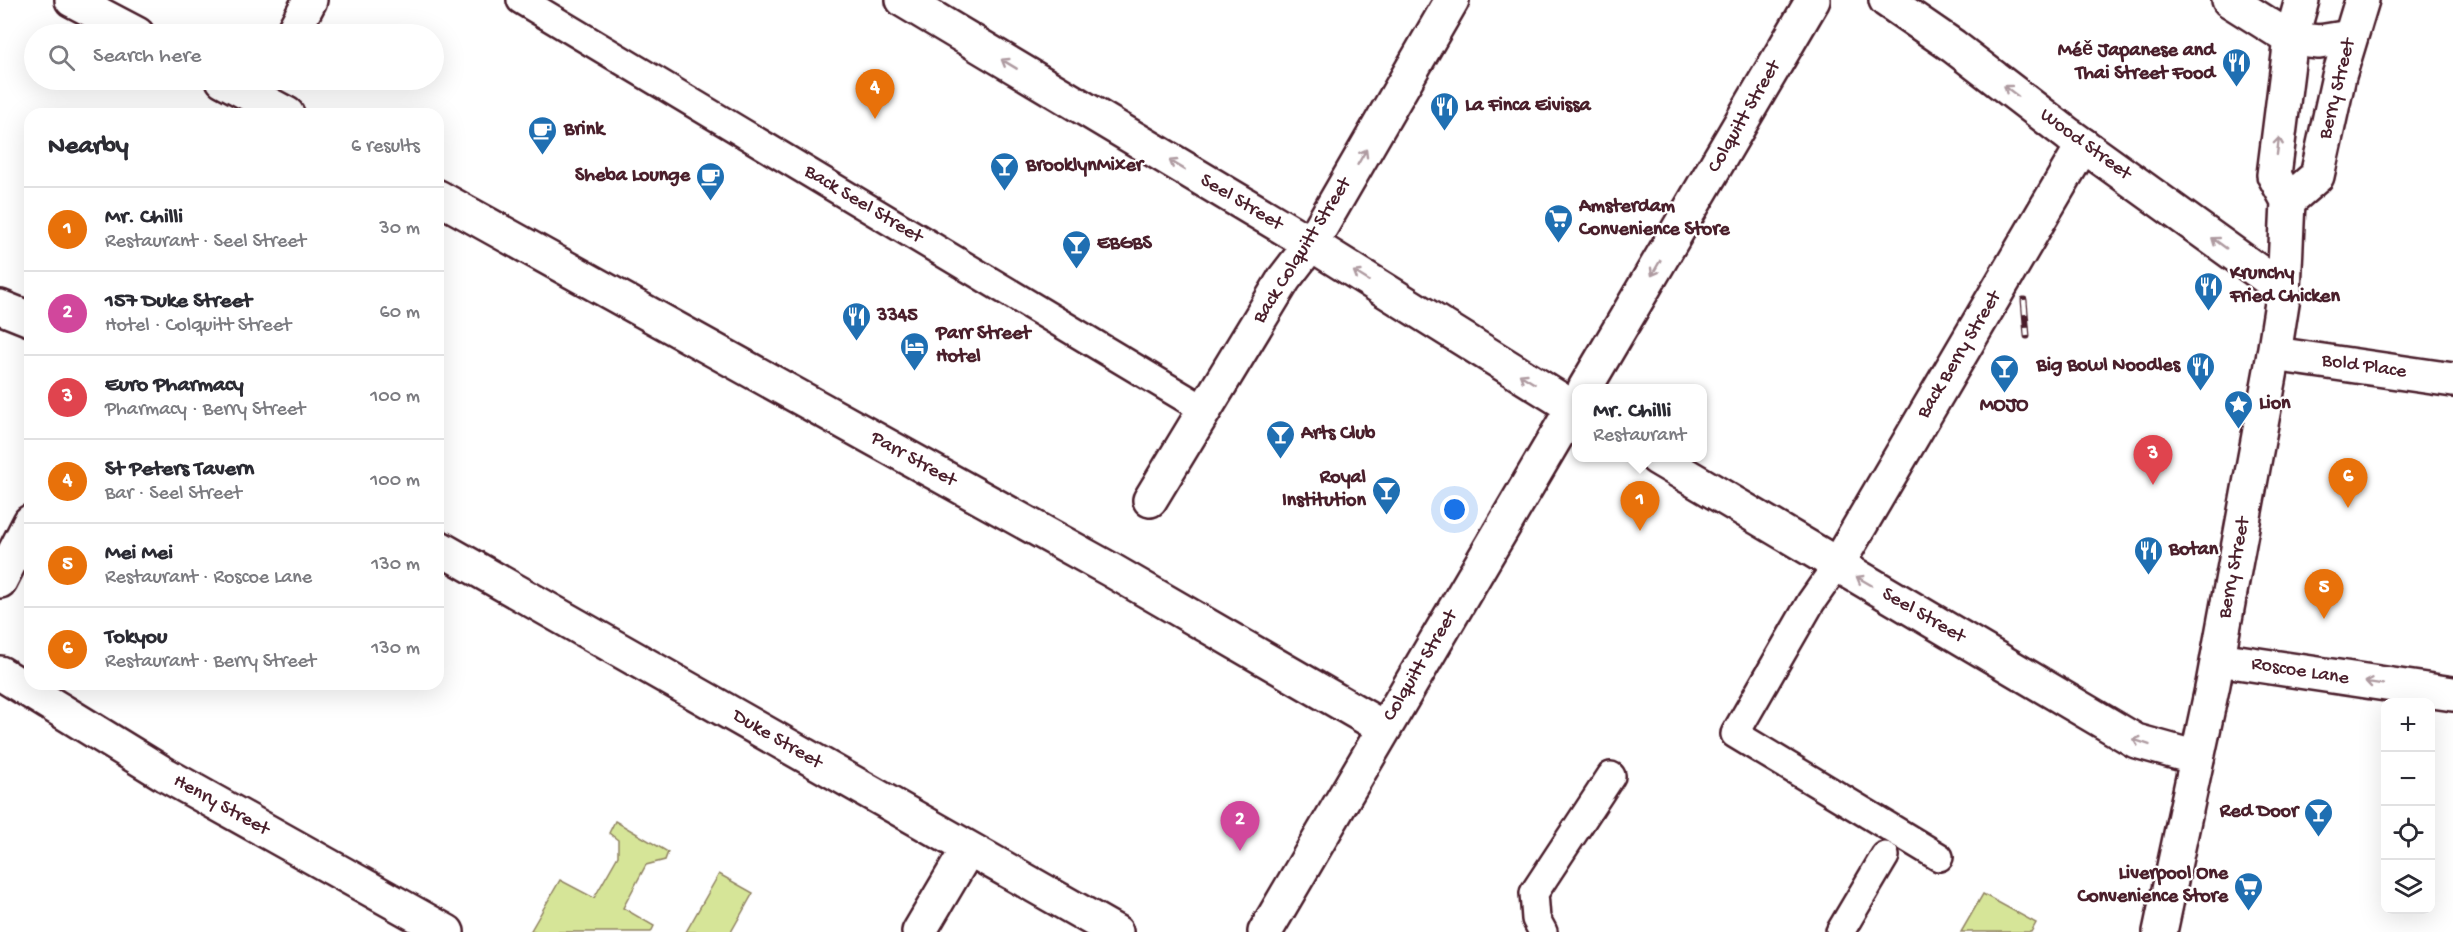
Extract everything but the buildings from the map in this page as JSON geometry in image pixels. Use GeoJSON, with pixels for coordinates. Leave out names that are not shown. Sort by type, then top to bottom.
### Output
{"type":"FeatureCollection","features":[{"type":"Feature","properties":{"kind":"street"},"geometry":{"type":"LineString","coordinates":[[72,0],[118,24]]}},
{"type":"Feature","properties":{"kind":"street"},"geometry":{"type":"LineString","coordinates":[[297,24],[309,0]]}},
{"type":"Feature","properties":{"kind":"street","name":"Seel Street"},"geometry":{"type":"LineString","coordinates":[[903,0],[1572,398]]}},
{"type":"Feature","properties":{"kind":"street","name":"Colquitt Street"},"geometry":{"type":"LineString","coordinates":[[1589,384],[1814,0]]}},
{"type":"Feature","properties":{"kind":"street","name":"Wood Street"},"geometry":{"type":"LineString","coordinates":[[1886,0],[1953,46],[2083,145],[2284,290]]}},
{"type":"Feature","properties":{"kind":"street"},"geometry":{"type":"LineString","coordinates":[[2229,0],[2290,39],[2319,42],[2350,37]]}},
{"type":"Feature","properties":{"kind":"street"},"geometry":{"type":"LineString","coordinates":[[2288,201],[2274,175],[2290,39],[2302,0]]}},
{"type":"Feature","properties":{"kind":"street","name":"Berry Street"},"geometry":{"type":"LineString","coordinates":[[2160,932],[2218,659],[2274,354],[2284,290],[2288,201],[2317,176],[2339,76],[2362,0]]}},
{"type":"Feature","properties":{"kind":"street","name":"Back Colquitt Street"},"geometry":{"type":"LineString","coordinates":[[1150,500],[1284,279],[1311,244],[1440,6]]}},
{"type":"Feature","properties":{"kind":"street"},"geometry":{"type":"LineString","coordinates":[[244,90],[277,108]]}},
{"type":"Feature","properties":{"kind":"street","name":"Back Berry Street"},"geometry":{"type":"LineString","coordinates":[[1836,565],[2083,145]]}},
{"type":"Feature","properties":{"kind":"street","name":"Parr Street"},"geometry":{"type":"LineString","coordinates":[[444,201],[1110,570],[1384,728]]}},
{"type":"Feature","properties":{"kind":"street"},"geometry":{"type":"LineString","coordinates":[[0,307],[24,317]]}},
{"type":"Feature","properties":{"kind":"street","name":"Bold Place"},"geometry":{"type":"LineString","coordinates":[[2274,354],[2453,380]]}},
{"type":"Feature","properties":{"kind":"street","name":"Colquitt Street"},"geometry":{"type":"LineString","coordinates":[[1265,932],[1572,412]]}},
{"type":"Feature","properties":{"kind":"street","name":"Seel Street"},"geometry":{"type":"LineString","coordinates":[[1664,462],[2136,741],[2198,758]]}},
{"type":"Feature","properties":{"kind":"street"},"geometry":{"type":"LineString","coordinates":[[0,581],[24,534]]}},
{"type":"Feature","properties":{"kind":"street","name":"Duke Street"},"geometry":{"type":"LineString","coordinates":[[444,549],[1116,932]]}},
{"type":"Feature","properties":{"kind":"street","name":"Roscoe Lane"},"geometry":{"type":"LineString","coordinates":[[2218,659],[2453,694]]}},
{"type":"Feature","properties":{"kind":"street","name":"Henry Street"},"geometry":{"type":"LineString","coordinates":[[0,673],[24,688]]}},
{"type":"Feature","properties":{"kind":"street","name":"Henry Street"},"geometry":{"type":"LineString","coordinates":[[28,690],[166,775],[447,932]]}},
{"type":"Feature","properties":{"kind":"street"},"geometry":{"type":"LineString","coordinates":[[919,932],[968,849]]}},
{"type":"Feature","properties":{"kind":"lane","name":"Back Seel Street"},"geometry":{"type":"LineString","coordinates":[[521,0],[1205,410]]}},
{"type":"Feature","properties":{"kind":"lane"},"geometry":{"type":"LineString","coordinates":[[1836,565],[1811,602],[1735,734],[1939,857]]}},
{"type":"Feature","properties":{"kind":"lane"},"geometry":{"type":"LineString","coordinates":[[1543,932],[1536,919],[1534,893],[1611,776]]}},
{"type":"Feature","properties":{"kind":"lane"},"geometry":{"type":"LineString","coordinates":[[1840,932],[1885,856]]}},
{"type":"Feature","properties":{"kind":"green space"},"geometry":{"type":"Polygon","coordinates":[[[615,821],[668,852],[665,860],[646,865],[623,908],[654,926],[651,932],[530,932],[560,880],[594,898],[618,856],[618,840],[609,833],[615,821]]]}},
{"type":"Feature","properties":{"kind":"green space"},"geometry":{"type":"Polygon","coordinates":[[[719,874],[753,893],[731,932],[686,932],[719,874]]]}},
{"type":"Feature","properties":{"kind":"green space"},"geometry":{"type":"Polygon","coordinates":[[[1983,894],[2036,923],[2031,932],[1961,932],[1983,894]]]}},
{"type":"Feature","properties":{"kind":"railway"},"geometry":{"type":"LineString","coordinates":[[2024,300],[2027,336]]}},
{"type":"Feature","properties":{"kind":"place","name":"Méě Japanese and Thai Street Food"},"geometry":{"type":"Point","coordinates":[2236,88]}},
{"type":"Feature","properties":{"kind":"place","name":"St Peters Tavern"},"geometry":{"type":"Point","coordinates":[875,119]}},
{"type":"Feature","properties":{"kind":"place","name":"La Finca Eivissa"},"geometry":{"type":"Point","coordinates":[1444,132]}},
{"type":"Feature","properties":{"kind":"place","name":"Brink"},"geometry":{"type":"Point","coordinates":[543,156]}},
{"type":"Feature","properties":{"kind":"place","name":"BrooklynMixer"},"geometry":{"type":"Point","coordinates":[1005,192]}},
{"type":"Feature","properties":{"kind":"place","name":"Sheba Lounge"},"geometry":{"type":"Point","coordinates":[711,202]}},
{"type":"Feature","properties":{"kind":"place","name":"Amsterdam Convenience Store"},"geometry":{"type":"Point","coordinates":[1558,244]}},
{"type":"Feature","properties":{"kind":"place","name":"EBGBS"},"geometry":{"type":"Point","coordinates":[1076,270]}},
{"type":"Feature","properties":{"kind":"place","name":"Krunchy Fried Chicken"},"geometry":{"type":"Point","coordinates":[2209,312]}},
{"type":"Feature","properties":{"kind":"place","name":"3345"},"geometry":{"type":"Point","coordinates":[856,342]}},
{"type":"Feature","properties":{"kind":"place","name":"Parr Street Hotel"},"geometry":{"type":"Point","coordinates":[915,372]}},
{"type":"Feature","properties":{"kind":"place","name":"Big Bowl Noodles"},"geometry":{"type":"Point","coordinates":[2201,392]}},
{"type":"Feature","properties":{"kind":"place","name":"MOJO"},"geometry":{"type":"Point","coordinates":[2004,394]}},
{"type":"Feature","properties":{"kind":"place","name":"Lion"},"geometry":{"type":"Point","coordinates":[2238,430]}},
{"type":"Feature","properties":{"kind":"place","name":"Arts Club"},"geometry":{"type":"Point","coordinates":[1280,460]}},
{"type":"Feature","properties":{"kind":"place","name":"Euro Pharmacy"},"geometry":{"type":"Point","coordinates":[2153,485]}},
{"type":"Feature","properties":{"kind":"place","name":"Tokyou"},"geometry":{"type":"Point","coordinates":[2348,508]}},
{"type":"Feature","properties":{"kind":"place","name":"Royal Institution"},"geometry":{"type":"Point","coordinates":[1387,516]}},
{"type":"Feature","properties":{"kind":"place","name":"Mr. Chilli"},"geometry":{"type":"Point","coordinates":[1640,531]}},
{"type":"Feature","properties":{"kind":"place","name":"Botan"},"geometry":{"type":"Point","coordinates":[2148,576]}},
{"type":"Feature","properties":{"kind":"place","name":"Mei Mei"},"geometry":{"type":"Point","coordinates":[2324,619]}},
{"type":"Feature","properties":{"kind":"place","name":"Red Door"},"geometry":{"type":"Point","coordinates":[2319,838]}},
{"type":"Feature","properties":{"kind":"place","name":"157 Duke Street"},"geometry":{"type":"Point","coordinates":[1240,851]}},
{"type":"Feature","properties":{"kind":"place","name":"Liverpool One Convenience Store"},"geometry":{"type":"Point","coordinates":[2249,912]}}]}
